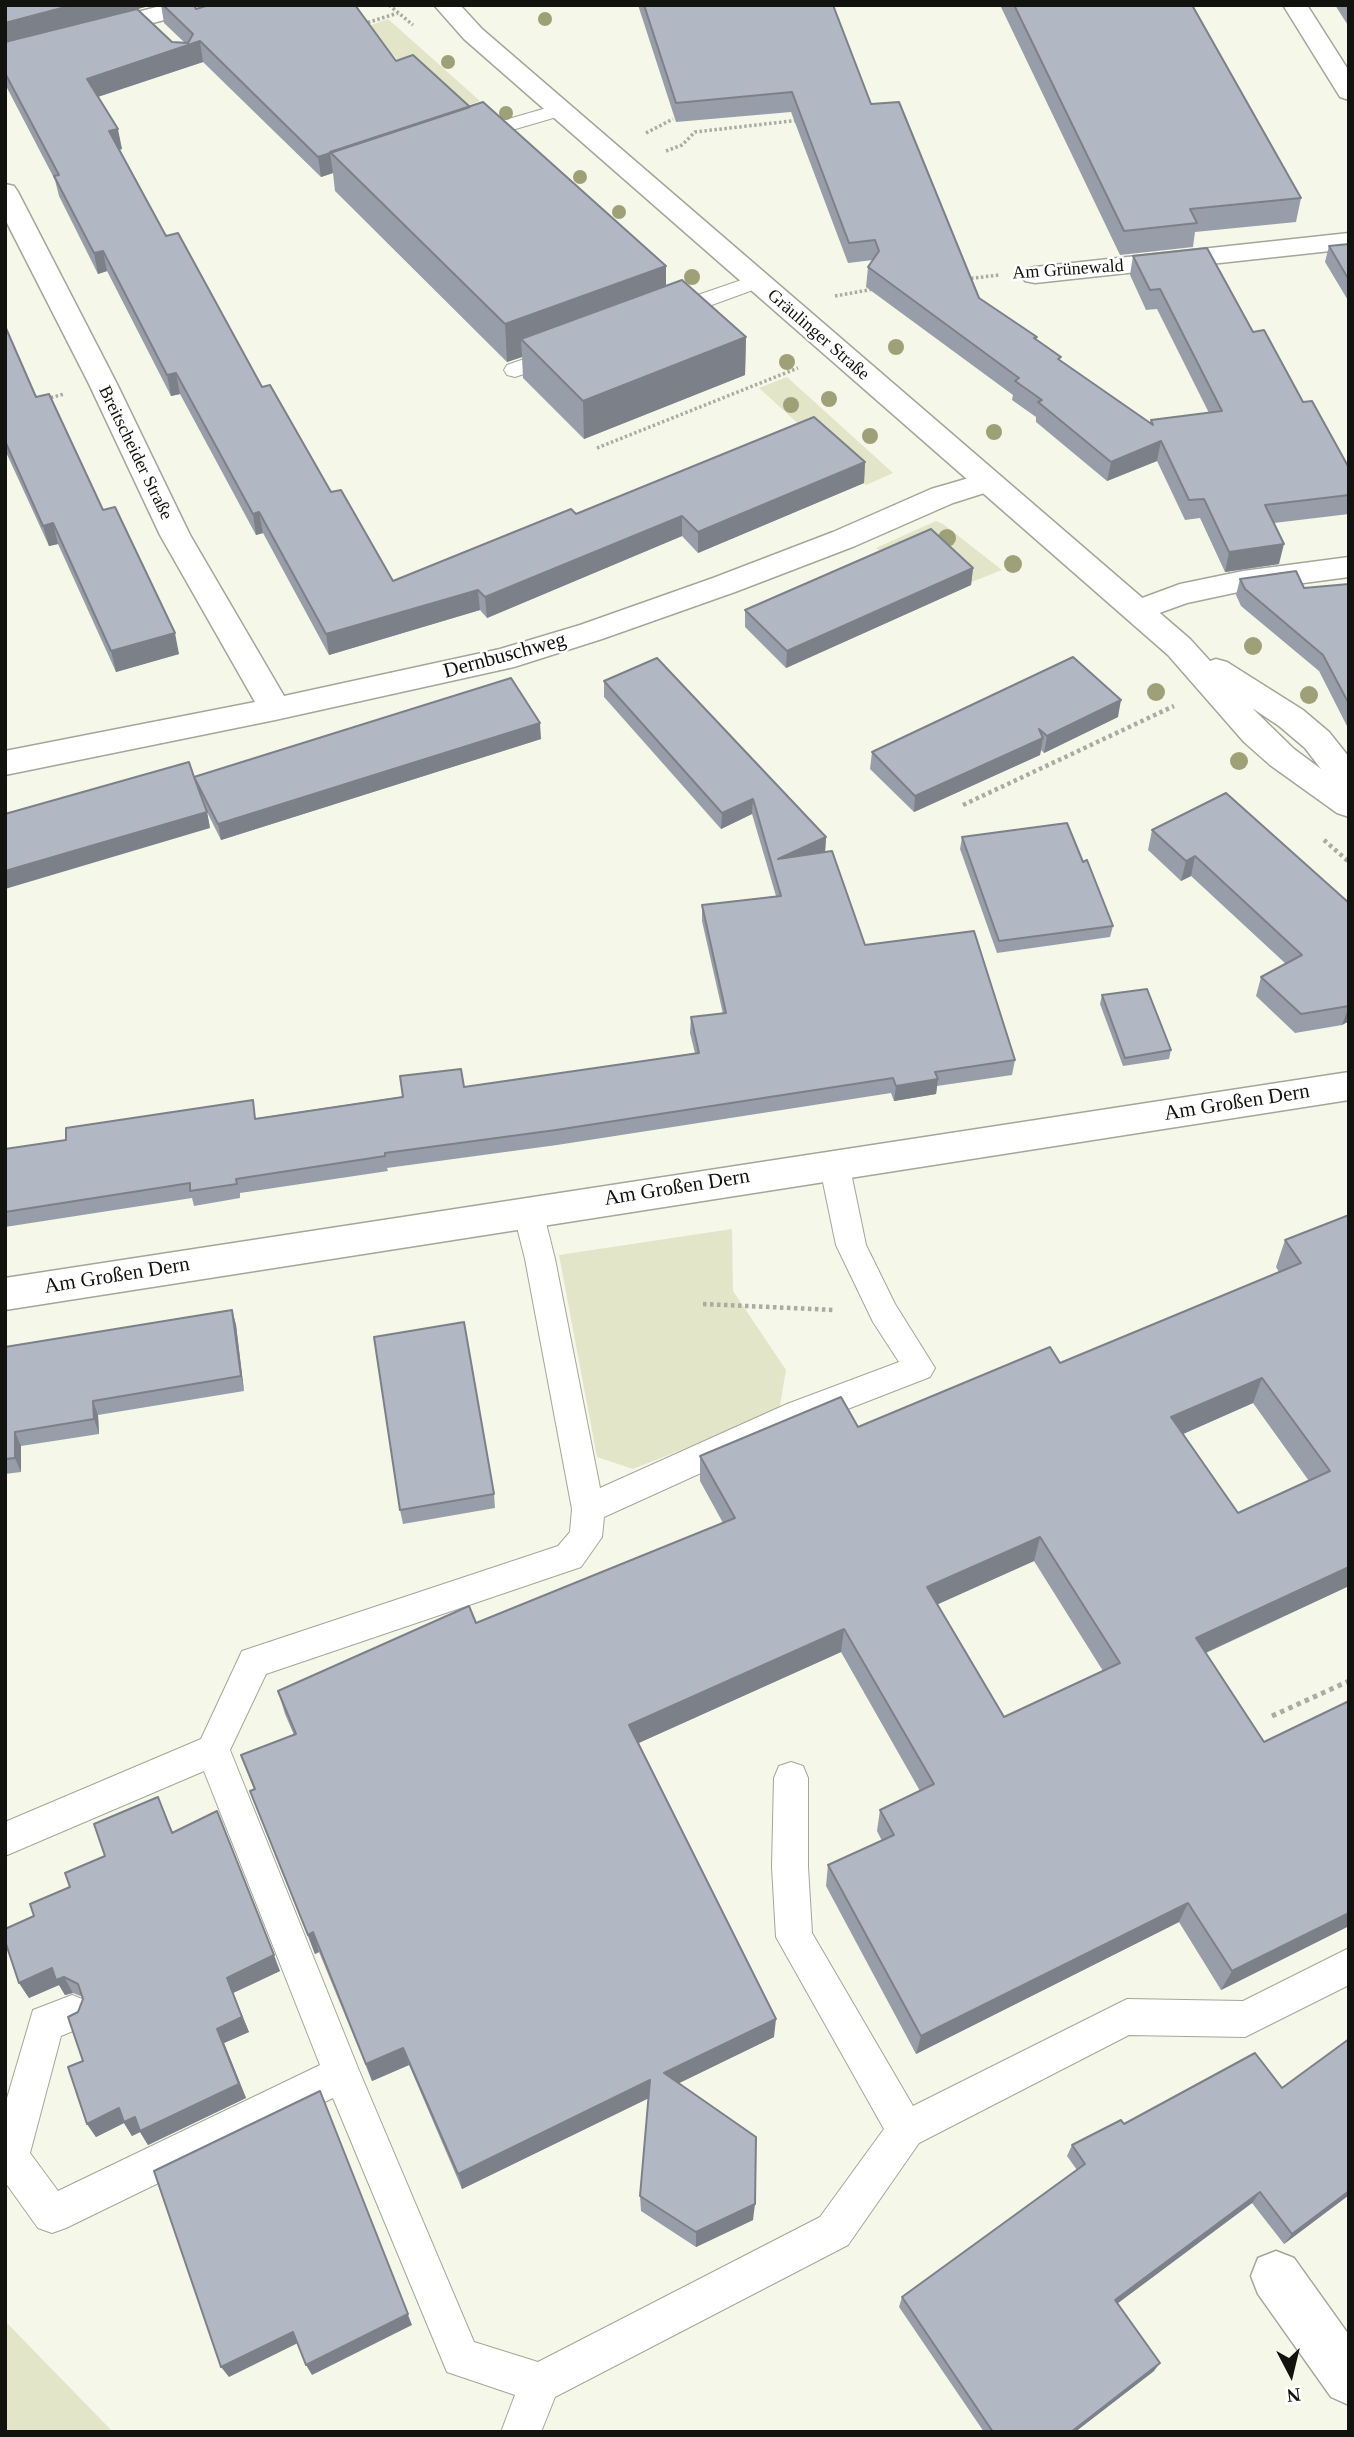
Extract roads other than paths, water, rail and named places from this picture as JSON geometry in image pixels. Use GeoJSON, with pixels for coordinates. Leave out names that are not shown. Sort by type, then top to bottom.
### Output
{"type":"FeatureCollection","features":[{"type":"Feature","properties":{"kind":"street"},"geometry":{"type":"LineString","coordinates":[[5,55],[193,5]]}},
{"type":"Feature","properties":{"kind":"street","name":"Gräulinger Straße"},"geometry":{"type":"LineString","coordinates":[[431,5],[452,13],[986,482],[1179,647],[1256,734],[1288,762],[1349,805]]}},
{"type":"Feature","properties":{"kind":"street"},"geometry":{"type":"LineString","coordinates":[[1295,5],[1340,63],[1349,92]]}},
{"type":"Feature","properties":{"kind":"street","name":"Breitscheider Straße"},"geometry":{"type":"LineString","coordinates":[[5,192],[103,384],[174,535],[275,709]]}},
{"type":"Feature","properties":{"kind":"street","name":"Am Grünewald"},"geometry":{"type":"LineString","coordinates":[[1035,275],[1349,241]]}},
{"type":"Feature","properties":{"kind":"street","name":"Dernbuschweg"},"geometry":{"type":"LineString","coordinates":[[5,763],[275,709],[503,659],[591,632],[784,562],[942,496],[986,482]]}},
{"type":"Feature","properties":{"kind":"street"},"geometry":{"type":"LineString","coordinates":[[1137,611],[1180,594],[1243,581],[1349,567]]}},
{"type":"Feature","properties":{"kind":"street","name":"Gräulinger Straße"},"geometry":{"type":"LineString","coordinates":[[1179,647],[1291,718],[1317,740],[1349,780]]}},
{"type":"Feature","properties":{"kind":"street","name":"Am Großen Dern"},"geometry":{"type":"LineString","coordinates":[[5,1294],[834,1163],[1349,1086]]}},
{"type":"Feature","properties":{"kind":"street"},"geometry":{"type":"LineString","coordinates":[[1276,2276],[1349,2379]]}},
{"type":"Feature","properties":{"kind":"lane"},"geometry":{"type":"LineString","coordinates":[[144,18],[164,37]]}},
{"type":"Feature","properties":{"kind":"lane"},"geometry":{"type":"LineString","coordinates":[[452,142],[560,110]]}},
{"type":"Feature","properties":{"kind":"lane"},"geometry":{"type":"LineString","coordinates":[[646,321],[756,281]]}},
{"type":"Feature","properties":{"kind":"lane"},"geometry":{"type":"LineString","coordinates":[[515,370],[581,346]]}},
{"type":"Feature","properties":{"kind":"lane"},"geometry":{"type":"LineString","coordinates":[[588,1509],[798,1414],[919,1368],[884,1313],[851,1245],[834,1163]]}},
{"type":"Feature","properties":{"kind":"lane"},"geometry":{"type":"LineString","coordinates":[[5,1839],[213,1750],[254,1662],[569,1557],[586,1537],[588,1509],[540,1259],[528,1211]]}},
{"type":"Feature","properties":{"kind":"lane"},"geometry":{"type":"LineString","coordinates":[[213,1750],[342,2074],[461,2358],[540,2383]]}},
{"type":"Feature","properties":{"kind":"lane"},"geometry":{"type":"LineString","coordinates":[[791,1778],[790,1867],[794,1937],[905,2130]]}},
{"type":"Feature","properties":{"kind":"lane"},"geometry":{"type":"LineString","coordinates":[[521,2432],[540,2383],[834,2231],[905,2130],[1127,2017],[1245,2019],[1349,1966]]}},
{"type":"Feature","properties":{"kind":"lane"},"geometry":{"type":"LineString","coordinates":[[72,2012],[46,2023],[8,2150],[52,2214],[342,2074]]}}]}
